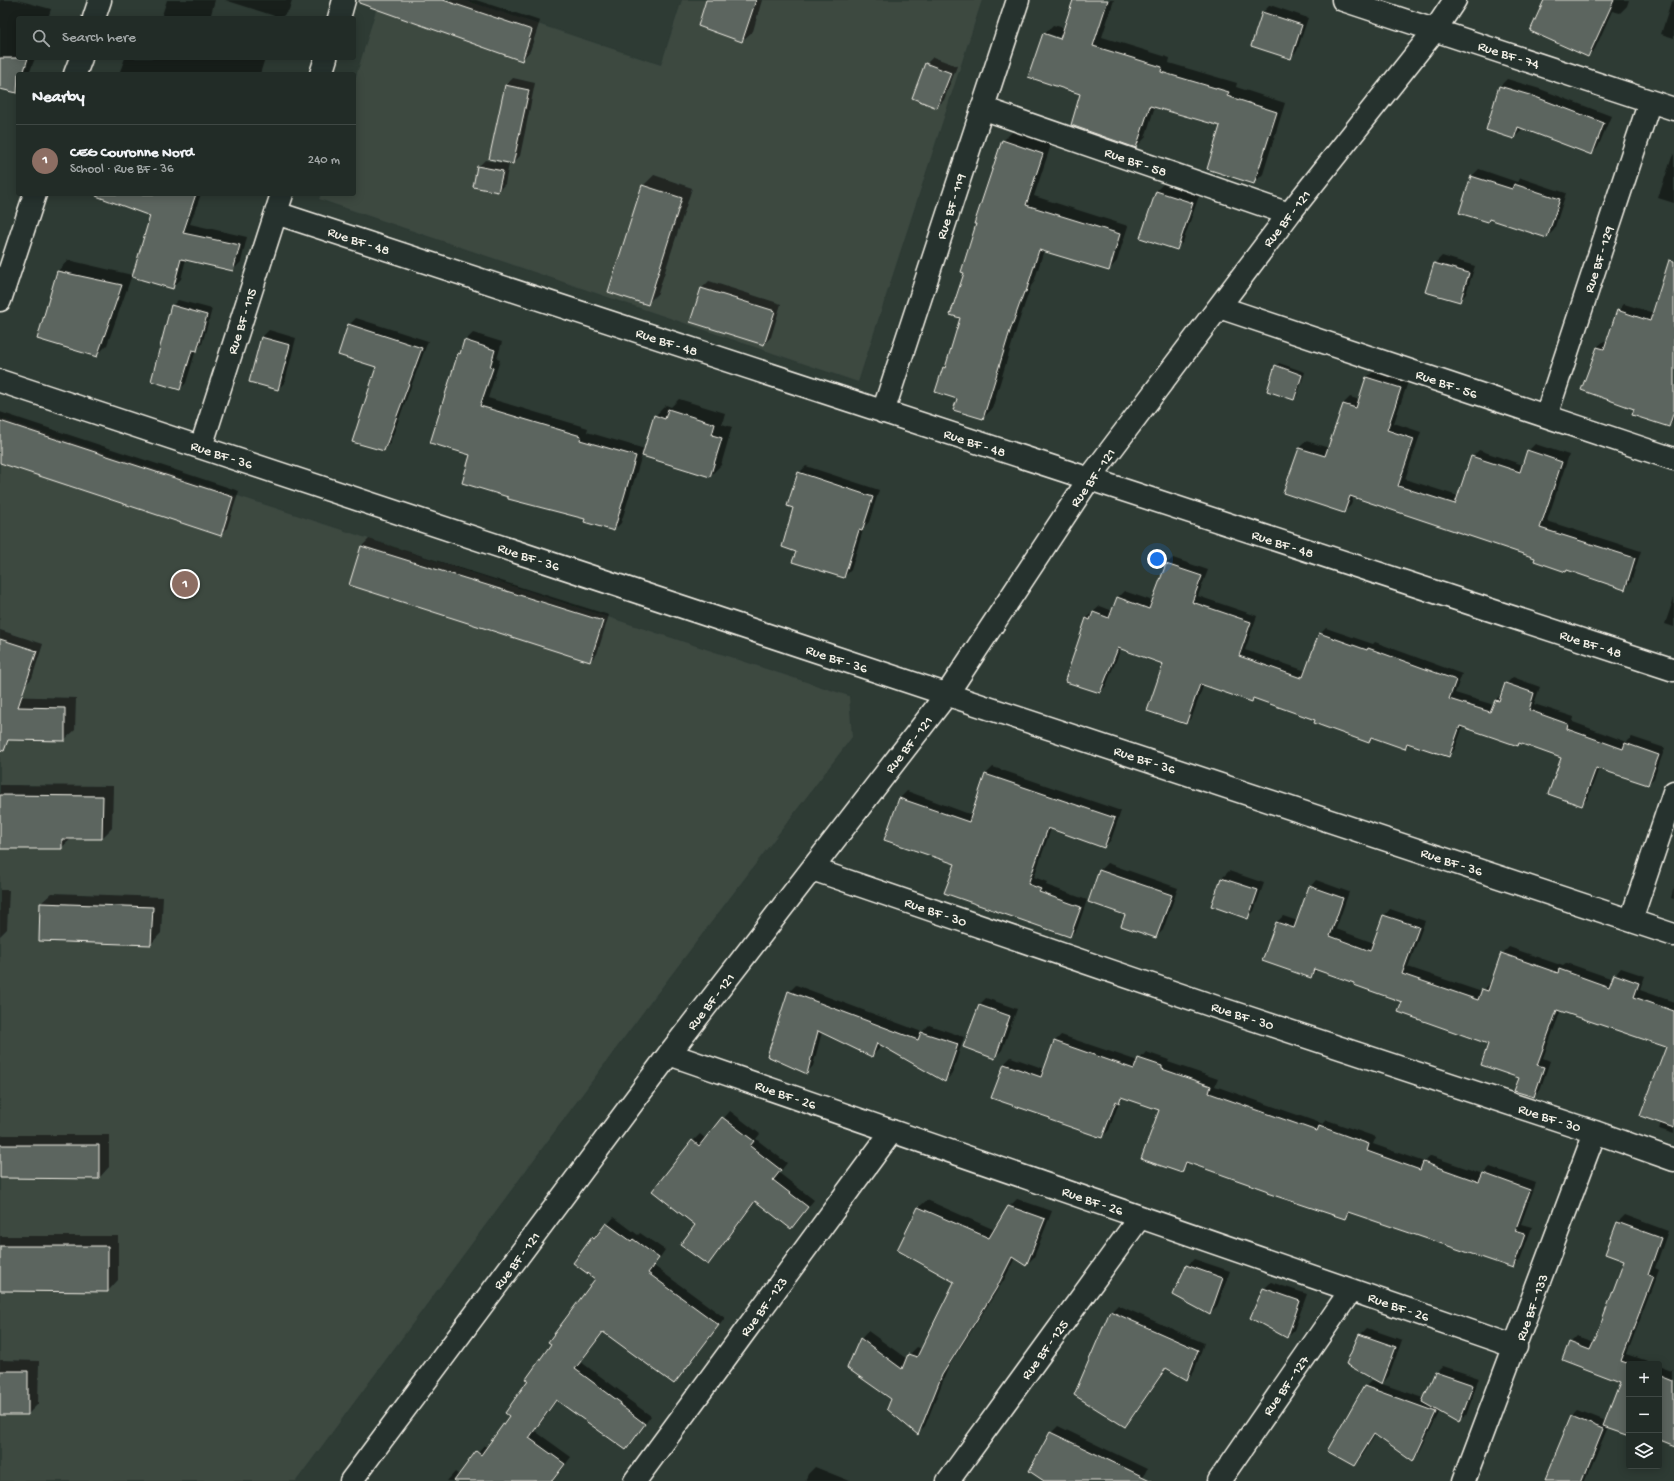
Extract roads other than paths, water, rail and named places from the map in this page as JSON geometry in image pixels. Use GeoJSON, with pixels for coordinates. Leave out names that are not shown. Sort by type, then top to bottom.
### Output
{"type":"FeatureCollection","features":[{"type":"Feature","properties":{"kind":"street"},"geometry":{"type":"LineString","coordinates":[[95,16],[100,0]]}},
{"type":"Feature","properties":{"kind":"street"},"geometry":{"type":"LineString","coordinates":[[340,16],[344,0]]}},
{"type":"Feature","properties":{"kind":"street","name":"Rue BF - 119"},"geometry":{"type":"LineString","coordinates":[[883,412],[1018,0]]}},
{"type":"Feature","properties":{"kind":"street","name":"Rue BF - 74"},"geometry":{"type":"LineString","coordinates":[[1343,0],[1674,109]]}},
{"type":"Feature","properties":{"kind":"street","name":"Rue BF - 121"},"geometry":{"type":"LineString","coordinates":[[351,1481],[669,1054],[947,694],[1089,479],[1289,214],[1435,30],[1455,0]]}},
{"type":"Feature","properties":{"kind":"street"},"geometry":{"type":"LineString","coordinates":[[76,72],[80,60]]}},
{"type":"Feature","properties":{"kind":"street"},"geometry":{"type":"LineString","coordinates":[[322,72],[325,60]]}},
{"type":"Feature","properties":{"kind":"street","name":"Rue BF - 129"},"geometry":{"type":"LineString","coordinates":[[1546,416],[1650,101]]}},
{"type":"Feature","properties":{"kind":"street","name":"Rue BF - 58"},"geometry":{"type":"LineString","coordinates":[[982,108],[1289,214]]}},
{"type":"Feature","properties":{"kind":"street"},"geometry":{"type":"LineString","coordinates":[[0,300],[34,196]]}},
{"type":"Feature","properties":{"kind":"street","name":"Rue BF - 48"},"geometry":{"type":"LineString","coordinates":[[279,204],[883,412],[1674,670]]}},
{"type":"Feature","properties":{"kind":"street","name":"Rue BF - 115"},"geometry":{"type":"LineString","coordinates":[[201,447],[279,204]]}},
{"type":"Feature","properties":{"kind":"street","name":"Rue BF - 56"},"geometry":{"type":"LineString","coordinates":[[1219,307],[1674,459]]}},
{"type":"Feature","properties":{"kind":"street","name":"Rue BF - 36"},"geometry":{"type":"LineString","coordinates":[[0,381],[1674,934]]}},
{"type":"Feature","properties":{"kind":"street"},"geometry":{"type":"LineString","coordinates":[[1631,920],[1674,792]]}},
{"type":"Feature","properties":{"kind":"street","name":"Rue BF - 30"},"geometry":{"type":"LineString","coordinates":[[812,869],[1219,1008],[1595,1132],[1674,1160]]}},
{"type":"Feature","properties":{"kind":"street","name":"Rue BF - 26"},"geometry":{"type":"LineString","coordinates":[[669,1054],[1516,1347]]}},
{"type":"Feature","properties":{"kind":"street","name":"Rue BF - 123"},"geometry":{"type":"LineString","coordinates":[[635,1481],[892,1131]]}},
{"type":"Feature","properties":{"kind":"street","name":"Rue BF - 133"},"geometry":{"type":"LineString","coordinates":[[1464,1481],[1516,1347],[1595,1132]]}},
{"type":"Feature","properties":{"kind":"street","name":"Rue BF - 125"},"geometry":{"type":"LineString","coordinates":[[948,1481],[1140,1217]]}},
{"type":"Feature","properties":{"kind":"street","name":"Rue BF - 127"},"geometry":{"type":"LineString","coordinates":[[1219,1481],[1351,1290]]}},
{"type":"Feature","properties":{"kind":"place","name":"CEG Couronne Nord"},"geometry":{"type":"Point","coordinates":[185,584]}}]}
